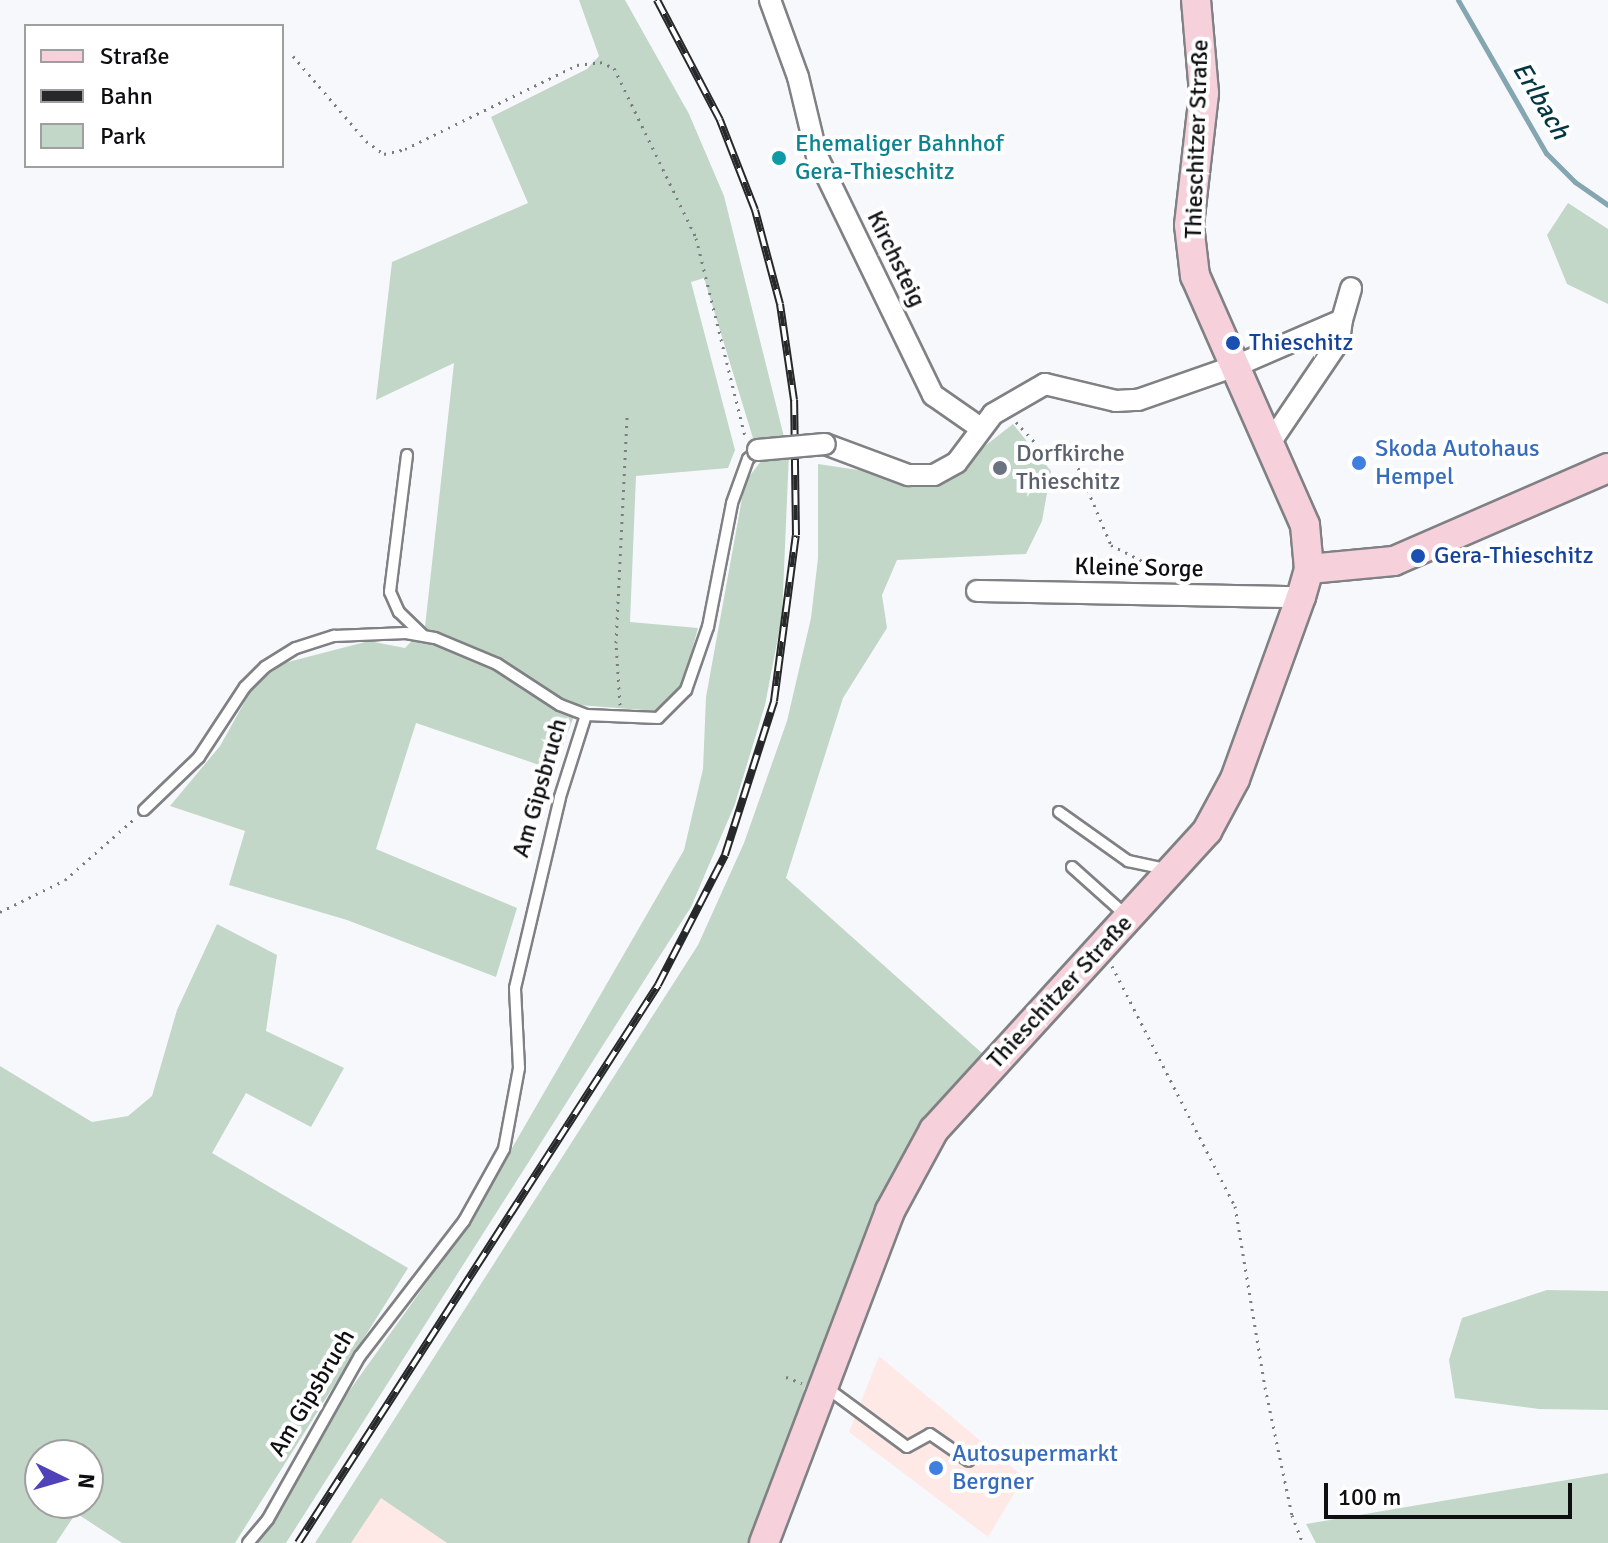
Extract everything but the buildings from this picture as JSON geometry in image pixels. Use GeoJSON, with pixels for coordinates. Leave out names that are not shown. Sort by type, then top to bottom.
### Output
{"type":"FeatureCollection","features":[{"type":"Feature","properties":{"kind":"main road","name":"Thieschitzer Straße"},"geometry":{"type":"LineString","coordinates":[[764,1543],[826,1387],[890,1211],[934,1130],[1207,831],[1235,779],[1309,569],[1305,525],[1238,365],[1195,276],[1191,237],[1204,93],[1196,0]]}},
{"type":"Feature","properties":{"kind":"main road"},"geometry":{"type":"LineString","coordinates":[[1309,569],[1394,561],[1608,468]]}},
{"type":"Feature","properties":{"kind":"street","name":"Kirchsteig"},"geometry":{"type":"LineString","coordinates":[[770,0],[798,77],[817,156],[933,395],[986,420]]}},
{"type":"Feature","properties":{"kind":"street"},"geometry":{"type":"LineString","coordinates":[[1270,443],[1339,341],[1351,288]]}},
{"type":"Feature","properties":{"kind":"street"},"geometry":{"type":"LineString","coordinates":[[756,452],[825,444],[908,475],[934,475],[957,462],[986,420],[1045,384],[1116,401],[1138,400],[1238,365],[1342,320]]}},
{"type":"Feature","properties":{"kind":"street","name":"Kleine Sorge"},"geometry":{"type":"LineString","coordinates":[[977,591],[1301,597]]}},
{"type":"Feature","properties":{"kind":"lane","name":"Am Gipsbruch"},"geometry":{"type":"LineString","coordinates":[[248,1543],[268,1519],[360,1356],[464,1221],[504,1149],[519,1068],[515,988],[560,797],[586,715],[658,718],[686,690],[708,627],[732,503],[756,452]]}},
{"type":"Feature","properties":{"kind":"lane"},"geometry":{"type":"LineString","coordinates":[[407,455],[390,592],[399,612],[423,636]]}},
{"type":"Feature","properties":{"kind":"lane"},"geometry":{"type":"LineString","coordinates":[[144,810],[199,757],[245,687],[265,667],[296,648],[334,636],[423,636],[473,652],[586,715]]}},
{"type":"Feature","properties":{"kind":"lane"},"geometry":{"type":"LineString","coordinates":[[1059,812],[1128,861],[1172,870]]}},
{"type":"Feature","properties":{"kind":"lane"},"geometry":{"type":"LineString","coordinates":[[1072,867],[1129,918]]}},
{"type":"Feature","properties":{"kind":"lane"},"geometry":{"type":"LineString","coordinates":[[826,1387],[907,1447],[930,1434],[969,1461]]}},
{"type":"Feature","properties":{"kind":"path"},"geometry":{"type":"LineString","coordinates":[[293,56],[384,154],[405,149],[577,65],[600,62],[614,68],[696,238],[739,419],[756,452]]}},
{"type":"Feature","properties":{"kind":"path"},"geometry":{"type":"LineString","coordinates":[[622,717],[616,643],[627,416]]}},
{"type":"Feature","properties":{"kind":"path"},"geometry":{"type":"LineString","coordinates":[[986,420],[1016,422],[1044,452],[1072,453],[1111,545],[1211,595]]}},
{"type":"Feature","properties":{"kind":"path"},"geometry":{"type":"LineString","coordinates":[[0,912],[65,880],[144,810]]}},
{"type":"Feature","properties":{"kind":"path"},"geometry":{"type":"LineString","coordinates":[[1102,948],[1235,1206],[1265,1387],[1292,1515],[1303,1543]]}},
{"type":"Feature","properties":{"kind":"shaded area"},"geometry":{"type":"Polygon","coordinates":[[[879,1356],[1024,1477],[988,1537],[849,1432],[879,1356]]]}},
{"type":"Feature","properties":{"kind":"shaded area"},"geometry":{"type":"Polygon","coordinates":[[[380,1497],[447,1543],[351,1543],[380,1497]]]}},
{"type":"Feature","properties":{"kind":"green space"},"geometry":{"type":"Polygon","coordinates":[[[579,0],[625,0],[689,114],[724,196],[785,441],[756,448],[704,278],[691,282],[735,450],[728,468],[636,476],[630,622],[698,628],[684,681],[656,711],[578,705],[554,770],[416,723],[376,849],[517,908],[496,977],[347,920],[229,885],[245,831],[170,806],[220,746],[254,685],[284,663],[369,641],[405,648],[425,627],[454,363],[376,400],[392,262],[528,203],[491,117],[587,69],[599,56],[579,0]]]}},
{"type":"Feature","properties":{"kind":"green space"},"geometry":{"type":"Polygon","coordinates":[[[1568,203],[1608,229],[1608,304],[1567,284],[1547,235],[1568,203]]]}},
{"type":"Feature","properties":{"kind":"green space"},"geometry":{"type":"Polygon","coordinates":[[[1013,424],[1051,471],[1042,521],[1026,554],[897,560],[882,595],[887,628],[843,698],[786,878],[983,1054],[905,1158],[839,1323],[804,1389],[801,1416],[752,1543],[447,1543],[381,1498],[351,1543],[315,1543],[698,945],[744,843],[787,721],[811,618],[818,558],[818,464],[912,478],[958,467],[1013,424]]]}},
{"type":"Feature","properties":{"kind":"green space"},"geometry":{"type":"Polygon","coordinates":[[[789,453],[782,616],[765,705],[735,804],[691,907],[286,1543],[255,1543],[347,1394],[467,1226],[684,850],[703,769],[706,697],[745,482],[765,456],[789,453]]]}},
{"type":"Feature","properties":{"kind":"green space"},"geometry":{"type":"Polygon","coordinates":[[[217,924],[277,955],[266,1031],[344,1068],[311,1127],[246,1093],[212,1153],[408,1268],[235,1543],[122,1543],[85,1519],[104,1519],[104,1439],[24,1439],[24,1519],[72,1519],[56,1543],[0,1543],[0,1066],[92,1122],[128,1116],[152,1096],[177,1010],[217,924]]]}},
{"type":"Feature","properties":{"kind":"green space"},"geometry":{"type":"Polygon","coordinates":[[[1547,1290],[1608,1291],[1608,1410],[1539,1409],[1455,1398],[1449,1360],[1462,1318],[1547,1290]]]}},
{"type":"Feature","properties":{"kind":"green space"},"geometry":{"type":"Polygon","coordinates":[[[1608,1473],[1608,1543],[1316,1543],[1306,1524],[1608,1473]]]}},
{"type":"Feature","properties":{"kind":"waterway","name":"Erlbach"},"geometry":{"type":"LineString","coordinates":[[1458,0],[1546,153],[1575,182],[1608,205]]}},
{"type":"Feature","properties":{"kind":"railway"},"geometry":{"type":"LineString","coordinates":[[298,1543],[658,985],[725,855],[774,701],[796,535],[794,400],[780,304],[755,210],[720,120],[657,0]]}},
{"type":"Feature","properties":{"kind":"place","name":"Ehemaliger Bahnhof Gera-Thieschitz"},"geometry":{"type":"Point","coordinates":[779,158]}},
{"type":"Feature","properties":{"kind":"place","name":"Thieschitz"},"geometry":{"type":"Point","coordinates":[1233,343]}},
{"type":"Feature","properties":{"kind":"place","name":"Skoda Autohaus Hempel"},"geometry":{"type":"Point","coordinates":[1359,463]}},
{"type":"Feature","properties":{"kind":"place","name":"Dorfkirche Thieschitz"},"geometry":{"type":"Point","coordinates":[1000,468]}},
{"type":"Feature","properties":{"kind":"place","name":"Gera-Thieschitz"},"geometry":{"type":"Point","coordinates":[1418,556]}},
{"type":"Feature","properties":{"kind":"place","name":"Autosupermarkt Bergner"},"geometry":{"type":"Point","coordinates":[936,1468]}}]}
